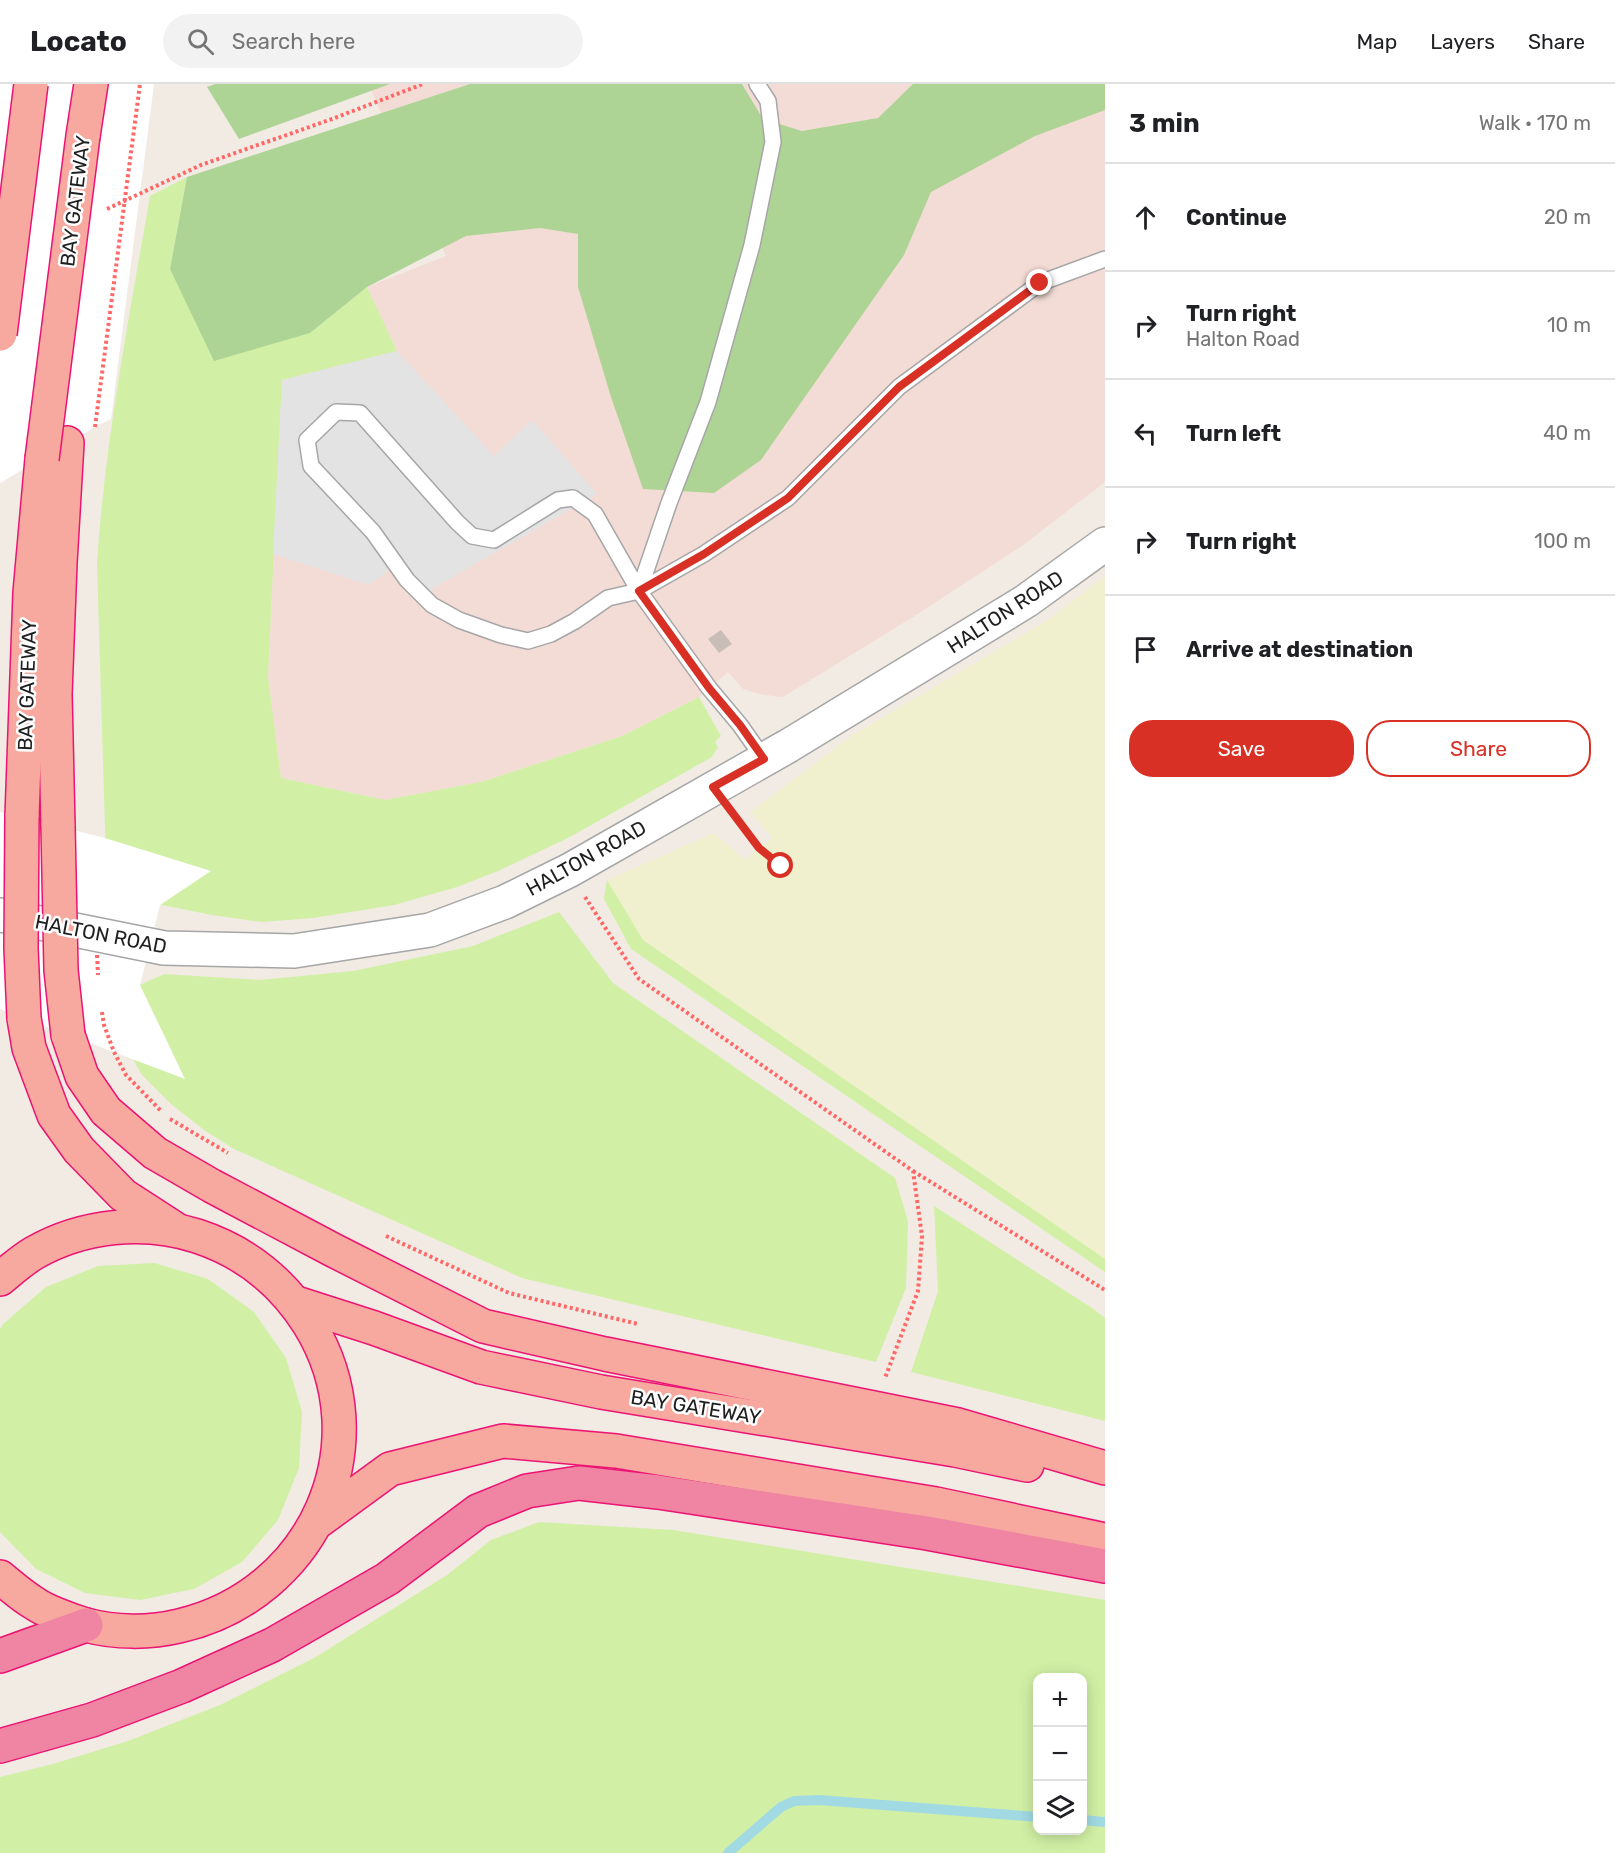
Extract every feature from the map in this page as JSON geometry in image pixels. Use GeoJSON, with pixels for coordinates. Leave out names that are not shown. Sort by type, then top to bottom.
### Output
{"type":"FeatureCollection","features":[{"type":"Feature","properties":{"kind":"highway"},"geometry":{"type":"LineString","coordinates":[[0,334],[30,84]]}},
{"type":"Feature","properties":{"kind":"highway","name":"BAY GATEWAY"},"geometry":{"type":"LineString","coordinates":[[90,84],[83,136],[55,451],[30,593],[22,818],[21,948],[24,1018],[29,1048],[54,1115],[79,1150],[123,1195],[176,1229]]}},
{"type":"Feature","properties":{"kind":"highway"},"geometry":{"type":"LineString","coordinates":[[55,451],[60,563],[55,694],[61,970],[68,1035],[82,1076],[106,1111],[155,1153],[212,1186],[483,1326],[605,1354],[958,1425],[1105,1468]]}},
{"type":"Feature","properties":{"kind":"highway"},"geometry":{"type":"LineString","coordinates":[[0,1279],[33,1253],[79,1234],[127,1226],[176,1229],[221,1244],[262,1269],[296,1303],[320,1343],[335,1387],[339,1433],[333,1479],[316,1523],[295,1556],[268,1583],[236,1605],[201,1621],[163,1630],[124,1631],[86,1625],[35,1604],[0,1577]]}},
{"type":"Feature","properties":{"kind":"highway","name":"BAY GATEWAY"},"geometry":{"type":"LineString","coordinates":[[296,1303],[482,1367],[601,1392],[955,1450],[1105,1482]]}},
{"type":"Feature","properties":{"kind":"highway"},"geometry":{"type":"LineString","coordinates":[[316,1523],[390,1469],[503,1441],[616,1451],[936,1504],[1105,1540]]}},
{"type":"Feature","properties":{"kind":"highway"},"geometry":{"type":"LineString","coordinates":[[0,1746],[92,1720],[182,1686],[273,1645],[387,1579],[478,1511],[527,1491],[579,1483],[657,1492],[927,1533],[1105,1566]]}},
{"type":"Feature","properties":{"kind":"highway"},"geometry":{"type":"LineString","coordinates":[[0,1656],[86,1625]]}},
{"type":"Feature","properties":{"kind":"street","name":"HALTON ROAD"},"geometry":{"type":"LineString","coordinates":[[0,915],[164,948],[294,951],[430,930],[505,902],[570,870],[764,759],[1026,601],[1105,544]]}},
{"type":"Feature","properties":{"kind":"lane"},"geometry":{"type":"LineString","coordinates":[[639,591],[665,514],[708,402],[752,245],[773,142],[768,101],[757,84]]}},
{"type":"Feature","properties":{"kind":"lane"},"geometry":{"type":"LineString","coordinates":[[764,759],[639,591],[596,514],[573,498],[558,500],[494,540],[472,536],[360,413],[336,412],[308,440],[311,466],[373,532],[406,580],[432,605],[459,620],[501,636],[528,641],[551,634],[575,621],[608,598],[639,591],[704,554],[788,498],[899,387],[1040,283],[1105,259]]}},
{"type":"Feature","properties":{"kind":"path"},"geometry":{"type":"LineString","coordinates":[[95,427],[140,84]]}},
{"type":"Feature","properties":{"kind":"path"},"geometry":{"type":"LineString","coordinates":[[97,213],[201,165],[423,84]]}},
{"type":"Feature","properties":{"kind":"path"},"geometry":{"type":"LineString","coordinates":[[713,787],[759,848],[781,866]]}},
{"type":"Feature","properties":{"kind":"path"},"geometry":{"type":"LineString","coordinates":[[584,895],[639,979],[913,1172],[1105,1290]]}},
{"type":"Feature","properties":{"kind":"path"},"geometry":{"type":"LineString","coordinates":[[97,952],[98,976]]}},
{"type":"Feature","properties":{"kind":"path"},"geometry":{"type":"LineString","coordinates":[[101,1006],[104,1025],[126,1075],[167,1117],[228,1154]]}},
{"type":"Feature","properties":{"kind":"path"},"geometry":{"type":"LineString","coordinates":[[883,1382],[918,1291],[922,1236],[913,1172]]}},
{"type":"Feature","properties":{"kind":"path"},"geometry":{"type":"LineString","coordinates":[[383,1235],[509,1293],[645,1326]]}},
{"type":"Feature","properties":{"kind":"shaded area"},"geometry":{"type":"Polygon","coordinates":[[[368,84],[1105,84],[1105,482],[1022,546],[913,617],[783,697],[743,689],[728,672],[699,697],[622,736],[481,782],[385,800],[281,778],[268,677],[282,380],[396,350],[367,287],[446,256],[368,84]]]}},
{"type":"Feature","properties":{"kind":"shaded area"},"geometry":{"type":"Polygon","coordinates":[[[397,351],[494,456],[532,420],[597,494],[416,598],[389,570],[369,585],[273,554],[282,380],[397,351]]]}},
{"type":"Feature","properties":{"kind":"green space"},"geometry":{"type":"Polygon","coordinates":[[[215,84],[390,84],[239,139],[207,87],[215,84]]]}},
{"type":"Feature","properties":{"kind":"green space"},"geometry":{"type":"Polygon","coordinates":[[[470,84],[742,84],[763,119],[802,131],[878,118],[913,84],[1105,84],[1105,110],[1035,136],[931,192],[904,255],[761,460],[714,493],[643,489],[611,397],[578,287],[578,234],[540,228],[466,236],[367,287],[310,333],[214,361],[170,269],[187,177],[470,84]]]}},
{"type":"Feature","properties":{"kind":"green space"},"geometry":{"type":"Polygon","coordinates":[[[187,177],[170,269],[310,333],[367,287],[397,351],[282,380],[268,677],[281,778],[385,800],[481,782],[622,736],[699,697],[721,736],[715,742],[718,747],[712,757],[568,838],[498,871],[457,887],[394,905],[313,918],[262,922],[212,915],[107,894],[97,564],[106,471],[150,196],[187,177]]]}},
{"type":"Feature","properties":{"kind":"green space"},"geometry":{"type":"Polygon","coordinates":[[[1105,576],[1105,1259],[643,940],[607,880],[714,833],[745,860],[772,838],[751,812],[851,736],[1048,620],[1105,576]]]}},
{"type":"Feature","properties":{"kind":"green space"},"geometry":{"type":"Polygon","coordinates":[[[607,880],[643,940],[1105,1259],[1105,1272],[631,949],[604,899],[607,880]]]}},
{"type":"Feature","properties":{"kind":"green space"},"geometry":{"type":"Polygon","coordinates":[[[559,912],[613,983],[895,1178],[908,1221],[906,1288],[876,1362],[522,1278],[234,1149],[204,1130],[171,1104],[142,1075],[133,1059],[140,985],[164,974],[259,980],[353,971],[473,946],[559,912]]]}},
{"type":"Feature","properties":{"kind":"green space"},"geometry":{"type":"Polygon","coordinates":[[[934,1206],[1105,1318],[1105,1421],[911,1372],[938,1291],[934,1206]]]}},
{"type":"Feature","properties":{"kind":"green space"},"geometry":{"type":"Polygon","coordinates":[[[154,1263],[208,1279],[254,1312],[286,1358],[302,1412],[299,1468],[278,1520],[242,1562],[194,1589],[140,1600],[85,1593],[36,1569],[0,1532],[0,1329],[46,1287],[98,1266],[154,1263]]]}},
{"type":"Feature","properties":{"kind":"green space"},"geometry":{"type":"Polygon","coordinates":[[[539,1522],[673,1530],[1105,1600],[1105,1853],[0,1853],[0,1777],[53,1764],[128,1741],[220,1705],[314,1658],[447,1575],[491,1540],[539,1522]]]}},
{"type":"Feature","properties":{"kind":"pier"},"geometry":{"type":"Polygon","coordinates":[[[0,84],[154,84],[111,419],[0,483],[0,84]]]}},
{"type":"Feature","properties":{"kind":"pier"},"geometry":{"type":"Polygon","coordinates":[[[0,812],[105,838],[211,871],[160,905],[140,985],[185,1079],[0,1009],[0,812]]]}},
{"type":"Feature","properties":{"kind":"building"},"geometry":{"type":"Polygon","coordinates":[[[721,630],[732,644],[719,653],[708,639],[721,630]]]}},
{"type":"Feature","properties":{"kind":"waterway"},"geometry":{"type":"LineString","coordinates":[[728,1853],[781,1807],[794,1801],[819,1800],[1033,1817]]}},
{"type":"Feature","properties":{"kind":"waterway"},"geometry":{"type":"LineString","coordinates":[[1087,1820],[1105,1822]]}},
{"type":"Feature","properties":{"kind":"route"},"geometry":{"type":"LineString","coordinates":[[781,866],[759,848],[713,787],[764,759],[639,591],[704,554],[788,498],[899,387],[1040,283]]}}]}
